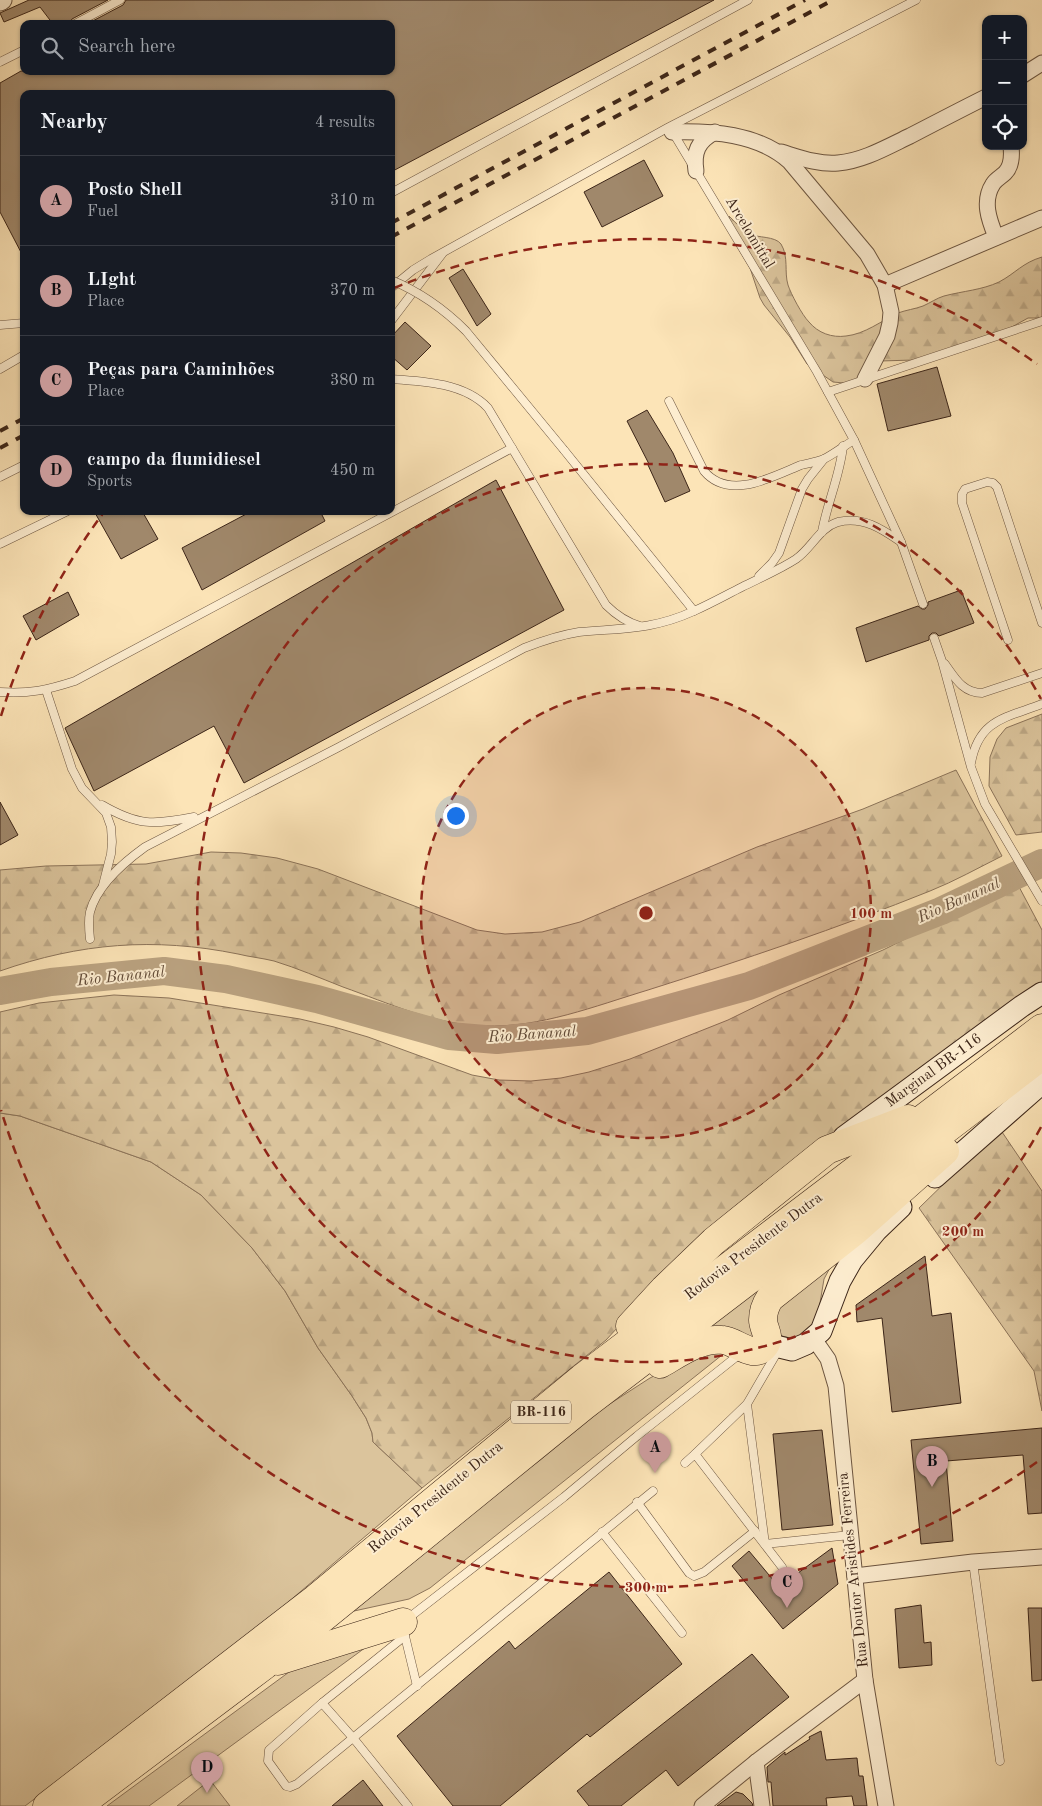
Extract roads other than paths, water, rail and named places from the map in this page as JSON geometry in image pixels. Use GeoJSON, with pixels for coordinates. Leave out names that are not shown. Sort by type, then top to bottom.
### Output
{"type":"FeatureCollection","features":[{"type":"Feature","properties":{"kind":"highway","name":"Rodovia Presidente Dutra"},"geometry":{"type":"LineString","coordinates":[[47,1806],[314,1599],[582,1378],[1042,1028]]}},
{"type":"Feature","properties":{"kind":"highway","name":"Rodovia Presidente Dutra"},"geometry":{"type":"LineString","coordinates":[[78,1806],[265,1665],[584,1406],[1042,1056]]}},
{"type":"Feature","properties":{"kind":"highway"},"geometry":{"type":"LineString","coordinates":[[584,1406],[701,1343],[723,1340],[737,1344],[764,1347],[768,1335],[763,1318],[770,1298],[855,1231],[934,1162],[957,1140],[1009,1082]]}},
{"type":"Feature","properties":{"kind":"highway"},"geometry":{"type":"LineString","coordinates":[[582,1378],[658,1296],[714,1240],[827,1150],[938,1108]]}},
{"type":"Feature","properties":{"kind":"highway"},"geometry":{"type":"LineString","coordinates":[[265,1665],[404,1629]]}},
{"type":"Feature","properties":{"kind":"main road","name":"Marginal BR-116"},"geometry":{"type":"LineString","coordinates":[[827,1150],[1042,993]]}},
{"type":"Feature","properties":{"kind":"main road"},"geometry":{"type":"LineString","coordinates":[[764,1347],[792,1350],[814,1339],[821,1331],[840,1281],[852,1260],[876,1232],[1042,1083]]}},
{"type":"Feature","properties":{"kind":"street"},"geometry":{"type":"LineString","coordinates":[[1027,72],[1042,63]]}},
{"type":"Feature","properties":{"kind":"street"},"geometry":{"type":"LineString","coordinates":[[671,129],[715,132],[750,140],[779,152],[822,162],[848,162],[890,145],[982,99]]}},
{"type":"Feature","properties":{"kind":"street"},"geometry":{"type":"LineString","coordinates":[[696,171],[695,154],[698,146],[703,139],[715,132]]}},
{"type":"Feature","properties":{"kind":"street"},"geometry":{"type":"LineString","coordinates":[[996,238],[988,212],[988,198],[995,181],[1009,167],[1012,158],[1011,150]]}},
{"type":"Feature","properties":{"kind":"street"},"geometry":{"type":"LineString","coordinates":[[779,152],[789,161],[867,254],[885,285],[891,312],[890,323],[887,336],[866,380]]}},
{"type":"Feature","properties":{"kind":"street"},"geometry":{"type":"LineString","coordinates":[[885,285],[1042,218]]}},
{"type":"Feature","properties":{"kind":"street","name":"Rua Doutor Aristides Ferreira"},"geometry":{"type":"LineString","coordinates":[[814,1339],[828,1359],[836,1386],[865,1680],[886,1806]]}},
{"type":"Feature","properties":{"kind":"street"},"geometry":{"type":"LineString","coordinates":[[855,1576],[973,1562],[1042,1557]]}},
{"type":"Feature","properties":{"kind":"street"},"geometry":{"type":"LineString","coordinates":[[702,1806],[756,1762],[865,1680]]}},
{"type":"Feature","properties":{"kind":"street"},"geometry":{"type":"LineString","coordinates":[[756,1762],[762,1806]]}},
{"type":"Feature","properties":{"kind":"lane"},"geometry":{"type":"LineString","coordinates":[[82,20],[120,0]]}},
{"type":"Feature","properties":{"kind":"lane"},"geometry":{"type":"LineString","coordinates":[[395,191],[748,0]]}},
{"type":"Feature","properties":{"kind":"lane"},"geometry":{"type":"LineString","coordinates":[[395,285],[413,270],[445,251],[916,0]]}},
{"type":"Feature","properties":{"kind":"lane"},"geometry":{"type":"LineString","coordinates":[[0,62],[20,52]]}},
{"type":"Feature","properties":{"kind":"lane","name":"Arcelomittal"},"geometry":{"type":"LineString","coordinates":[[671,129],[828,392],[854,440],[901,542],[923,604]]}},
{"type":"Feature","properties":{"kind":"lane"},"geometry":{"type":"LineString","coordinates":[[395,316],[445,251]]}},
{"type":"Feature","properties":{"kind":"lane"},"geometry":{"type":"LineString","coordinates":[[395,282],[430,300],[451,315],[466,331],[694,611]]}},
{"type":"Feature","properties":{"kind":"lane"},"geometry":{"type":"LineString","coordinates":[[828,392],[1042,321]]}},
{"type":"Feature","properties":{"kind":"lane"},"geometry":{"type":"LineString","coordinates":[[0,325],[20,323]]}},
{"type":"Feature","properties":{"kind":"lane"},"geometry":{"type":"LineString","coordinates":[[0,369],[20,357]]}},
{"type":"Feature","properties":{"kind":"lane"},"geometry":{"type":"LineString","coordinates":[[395,380],[444,386],[465,392],[480,400],[488,408],[606,605],[615,614],[629,622],[645,627]]}},
{"type":"Feature","properties":{"kind":"lane"},"geometry":{"type":"LineString","coordinates":[[669,401],[704,471],[719,484],[736,486],[756,483],[804,464],[824,459]]}},
{"type":"Feature","properties":{"kind":"lane"},"geometry":{"type":"LineString","coordinates":[[754,581],[772,564],[778,553],[808,479],[824,459],[854,440]]}},
{"type":"Feature","properties":{"kind":"lane"},"geometry":{"type":"LineString","coordinates":[[822,532],[826,507],[839,470],[843,446]]}},
{"type":"Feature","properties":{"kind":"lane"},"geometry":{"type":"LineString","coordinates":[[395,510],[512,448]]}},
{"type":"Feature","properties":{"kind":"lane"},"geometry":{"type":"LineString","coordinates":[[0,477],[20,467]]}},
{"type":"Feature","properties":{"kind":"lane"},"geometry":{"type":"LineString","coordinates":[[1008,640],[962,503],[962,494],[965,489],[987,482],[993,483],[997,487],[1042,623]]}},
{"type":"Feature","properties":{"kind":"lane"},"geometry":{"type":"LineString","coordinates":[[0,544],[60,515]]}},
{"type":"Feature","properties":{"kind":"lane"},"geometry":{"type":"LineString","coordinates":[[0,692],[23,694],[46,690],[75,681],[386,515]]}},
{"type":"Feature","properties":{"kind":"lane"},"geometry":{"type":"LineString","coordinates":[[90,939],[88,921],[90,911],[102,888],[118,870],[144,847],[339,747],[524,648],[550,639],[577,633],[645,627],[664,623],[694,611],[797,558],[828,526],[847,520],[870,523],[882,528],[901,542]]}},
{"type":"Feature","properties":{"kind":"lane"},"geometry":{"type":"LineString","coordinates":[[934,638],[971,767],[985,804],[1042,901]]}},
{"type":"Feature","properties":{"kind":"lane"},"geometry":{"type":"LineString","coordinates":[[942,661],[963,687],[976,693],[988,691],[1042,673]]}},
{"type":"Feature","properties":{"kind":"lane"},"geometry":{"type":"LineString","coordinates":[[46,690],[72,769],[82,788],[106,813],[111,827],[112,842],[102,888]]}},
{"type":"Feature","properties":{"kind":"lane"},"geometry":{"type":"LineString","coordinates":[[971,767],[980,736],[988,726],[1042,704]]}},
{"type":"Feature","properties":{"kind":"lane"},"geometry":{"type":"LineString","coordinates":[[95,801],[126,818],[141,823],[170,822],[203,816]]}},
{"type":"Feature","properties":{"kind":"lane"},"geometry":{"type":"LineString","coordinates":[[764,1347],[747,1404],[765,1544]]}},
{"type":"Feature","properties":{"kind":"lane"},"geometry":{"type":"LineString","coordinates":[[653,1491],[295,1786],[290,1787],[284,1784],[268,1761],[269,1750],[404,1629],[637,1436],[764,1347]]}},
{"type":"Feature","properties":{"kind":"lane"},"geometry":{"type":"LineString","coordinates":[[685,1463],[747,1404]]}},
{"type":"Feature","properties":{"kind":"lane"},"geometry":{"type":"LineString","coordinates":[[695,1454],[782,1567]]}},
{"type":"Feature","properties":{"kind":"lane"},"geometry":{"type":"LineString","coordinates":[[638,1502],[689,1573],[694,1576],[704,1572],[755,1531]]}},
{"type":"Feature","properties":{"kind":"lane"},"geometry":{"type":"LineString","coordinates":[[602,1532],[682,1633]]}},
{"type":"Feature","properties":{"kind":"lane"},"geometry":{"type":"LineString","coordinates":[[765,1544],[850,1535]]}},
{"type":"Feature","properties":{"kind":"lane"},"geometry":{"type":"LineString","coordinates":[[973,1562],[1000,1762]]}},
{"type":"Feature","properties":{"kind":"lane"},"geometry":{"type":"LineString","coordinates":[[404,1629],[417,1686]]}},
{"type":"Feature","properties":{"kind":"lane"},"geometry":{"type":"LineString","coordinates":[[322,1703],[408,1806]]}},
{"type":"Feature","properties":{"kind":"waterway","name":"Rio Bananal"},"geometry":{"type":"LineString","coordinates":[[0,991],[51,982],[164,971],[226,979],[317,999],[449,1036],[497,1040],[587,1031],[749,986],[941,911],[1042,863]]}},
{"type":"Feature","properties":{"kind":"railway"},"geometry":{"type":"LineString","coordinates":[[395,221],[805,0]]}},
{"type":"Feature","properties":{"kind":"railway"},"geometry":{"type":"LineString","coordinates":[[395,235],[833,0]]}},
{"type":"Feature","properties":{"kind":"railway"},"geometry":{"type":"LineString","coordinates":[[0,431],[20,420]]}},
{"type":"Feature","properties":{"kind":"railway"},"geometry":{"type":"LineString","coordinates":[[0,448],[20,437]]}},
{"type":"Feature","properties":{"kind":"place","name":"Posto Shell"},"geometry":{"type":"Point","coordinates":[655,1473]}},
{"type":"Feature","properties":{"kind":"place","name":"LIght"},"geometry":{"type":"Point","coordinates":[932,1487]}},
{"type":"Feature","properties":{"kind":"place","name":"Peças para Caminhões"},"geometry":{"type":"Point","coordinates":[787,1608]}},
{"type":"Feature","properties":{"kind":"place","name":"campo da flumidiesel"},"geometry":{"type":"Point","coordinates":[207,1793]}}]}
